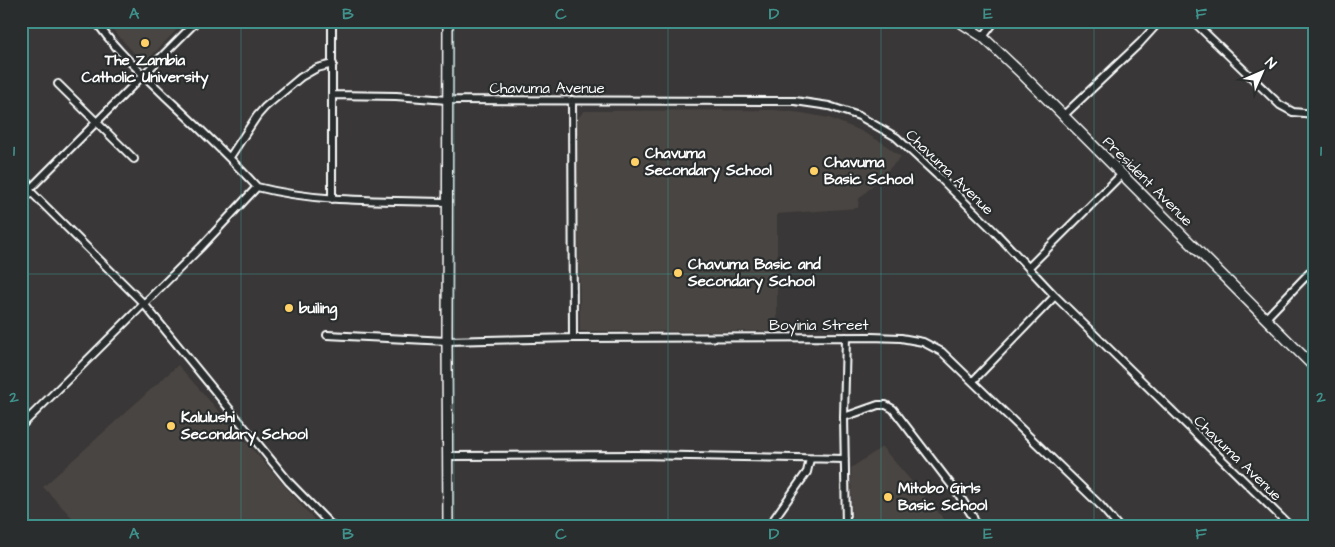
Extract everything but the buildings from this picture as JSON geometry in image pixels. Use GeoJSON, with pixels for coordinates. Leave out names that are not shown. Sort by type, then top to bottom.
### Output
{"type":"FeatureCollection","features":[{"type":"Feature","properties":{"kind":"street"},"geometry":{"type":"LineString","coordinates":[[96,21],[104,33],[143,74],[230,157],[257,187],[284,194],[332,199],[448,202]]}},
{"type":"Feature","properties":{"kind":"street"},"geometry":{"type":"LineString","coordinates":[[21,198],[197,21]]}},
{"type":"Feature","properties":{"kind":"street"},"geometry":{"type":"LineString","coordinates":[[332,21],[332,199]]}},
{"type":"Feature","properties":{"kind":"street"},"geometry":{"type":"LineString","coordinates":[[448,21],[448,526]]}},
{"type":"Feature","properties":{"kind":"street","name":"President Avenue"},"geometry":{"type":"LineString","coordinates":[[958,21],[982,37],[1064,115],[1314,367]]}},
{"type":"Feature","properties":{"kind":"street"},"geometry":{"type":"LineString","coordinates":[[982,37],[995,21]]}},
{"type":"Feature","properties":{"kind":"street"},"geometry":{"type":"LineString","coordinates":[[1064,115],[1140,43],[1160,21]]}},
{"type":"Feature","properties":{"kind":"street"},"geometry":{"type":"LineString","coordinates":[[1193,21],[1280,105],[1293,112],[1314,114]]}},
{"type":"Feature","properties":{"kind":"street"},"geometry":{"type":"LineString","coordinates":[[230,157],[257,116],[266,107],[301,77],[317,68],[333,64]]}},
{"type":"Feature","properties":{"kind":"street"},"geometry":{"type":"LineString","coordinates":[[58,84],[134,159]]}},
{"type":"Feature","properties":{"kind":"street","name":"Chavuma Avenue"},"geometry":{"type":"LineString","coordinates":[[333,95],[396,96],[448,100],[795,101],[829,106],[859,116],[896,137],[937,175],[1029,267],[1055,296],[1290,526]]}},
{"type":"Feature","properties":{"kind":"street"},"geometry":{"type":"LineString","coordinates":[[572,100],[573,338]]}},
{"type":"Feature","properties":{"kind":"street"},"geometry":{"type":"LineString","coordinates":[[1029,267],[1121,174]]}},
{"type":"Feature","properties":{"kind":"street"},"geometry":{"type":"LineString","coordinates":[[21,182],[144,304],[289,482],[332,526]]}},
{"type":"Feature","properties":{"kind":"street"},"geometry":{"type":"LineString","coordinates":[[21,426],[144,304],[257,187]]}},
{"type":"Feature","properties":{"kind":"street"},"geometry":{"type":"LineString","coordinates":[[1266,318],[1314,268]]}},
{"type":"Feature","properties":{"kind":"street"},"geometry":{"type":"LineString","coordinates":[[973,381],[1055,296]]}},
{"type":"Feature","properties":{"kind":"street","name":"Boyinia Street"},"geometry":{"type":"LineString","coordinates":[[327,335],[447,341],[573,338],[846,337],[901,338],[923,342],[942,352],[973,381],[1118,526]]}},
{"type":"Feature","properties":{"kind":"street"},"geometry":{"type":"LineString","coordinates":[[846,337],[844,417],[846,526]]}},
{"type":"Feature","properties":{"kind":"street"},"geometry":{"type":"LineString","coordinates":[[844,417],[878,405],[886,405],[893,409],[959,495],[973,517],[976,526]]}},
{"type":"Feature","properties":{"kind":"street"},"geometry":{"type":"LineString","coordinates":[[448,456],[637,455],[845,459]]}},
{"type":"Feature","properties":{"kind":"street"},"geometry":{"type":"LineString","coordinates":[[769,526],[807,472],[810,459]]}},
{"type":"Feature","properties":{"kind":"shaded area","name":"The Zambia Catholic University"},"geometry":{"type":"Polygon","coordinates":[[[105,21],[185,21],[144,64],[105,21]]]}},
{"type":"Feature","properties":{"kind":"shaded area","name":"Chavuma Basic and Secondary School"},"geometry":{"type":"Polygon","coordinates":[[[775,110],[829,118],[859,130],[883,143],[901,157],[859,199],[858,208],[777,214],[777,331],[580,331],[577,119],[584,111],[775,110]]]}},
{"type":"Feature","properties":{"kind":"shaded area","name":"Kalulushi Secondary School"},"geometry":{"type":"Polygon","coordinates":[[[178,365],[320,526],[80,526],[43,487],[178,365]]]}},
{"type":"Feature","properties":{"kind":"shaded area","name":"Mitobo Girls Basic School"},"geometry":{"type":"Polygon","coordinates":[[[882,447],[950,526],[852,526],[851,468],[882,447]]]}},
{"type":"Feature","properties":{"kind":"place","name":"The Zambia Catholic University"},"geometry":{"type":"Point","coordinates":[145,43]}},
{"type":"Feature","properties":{"kind":"place","name":"Chavuma Secondary School"},"geometry":{"type":"Point","coordinates":[635,162]}},
{"type":"Feature","properties":{"kind":"place","name":"Chavuma Basic School"},"geometry":{"type":"Point","coordinates":[814,171]}},
{"type":"Feature","properties":{"kind":"place","name":"Chavuma Basic and Secondary School"},"geometry":{"type":"Point","coordinates":[678,273]}},
{"type":"Feature","properties":{"kind":"place","name":"builing"},"geometry":{"type":"Point","coordinates":[289,308]}},
{"type":"Feature","properties":{"kind":"place","name":"Kalulushi Secondary School"},"geometry":{"type":"Point","coordinates":[171,426]}},
{"type":"Feature","properties":{"kind":"place","name":"Mitobo Girls Basic School"},"geometry":{"type":"Point","coordinates":[888,497]}}]}
